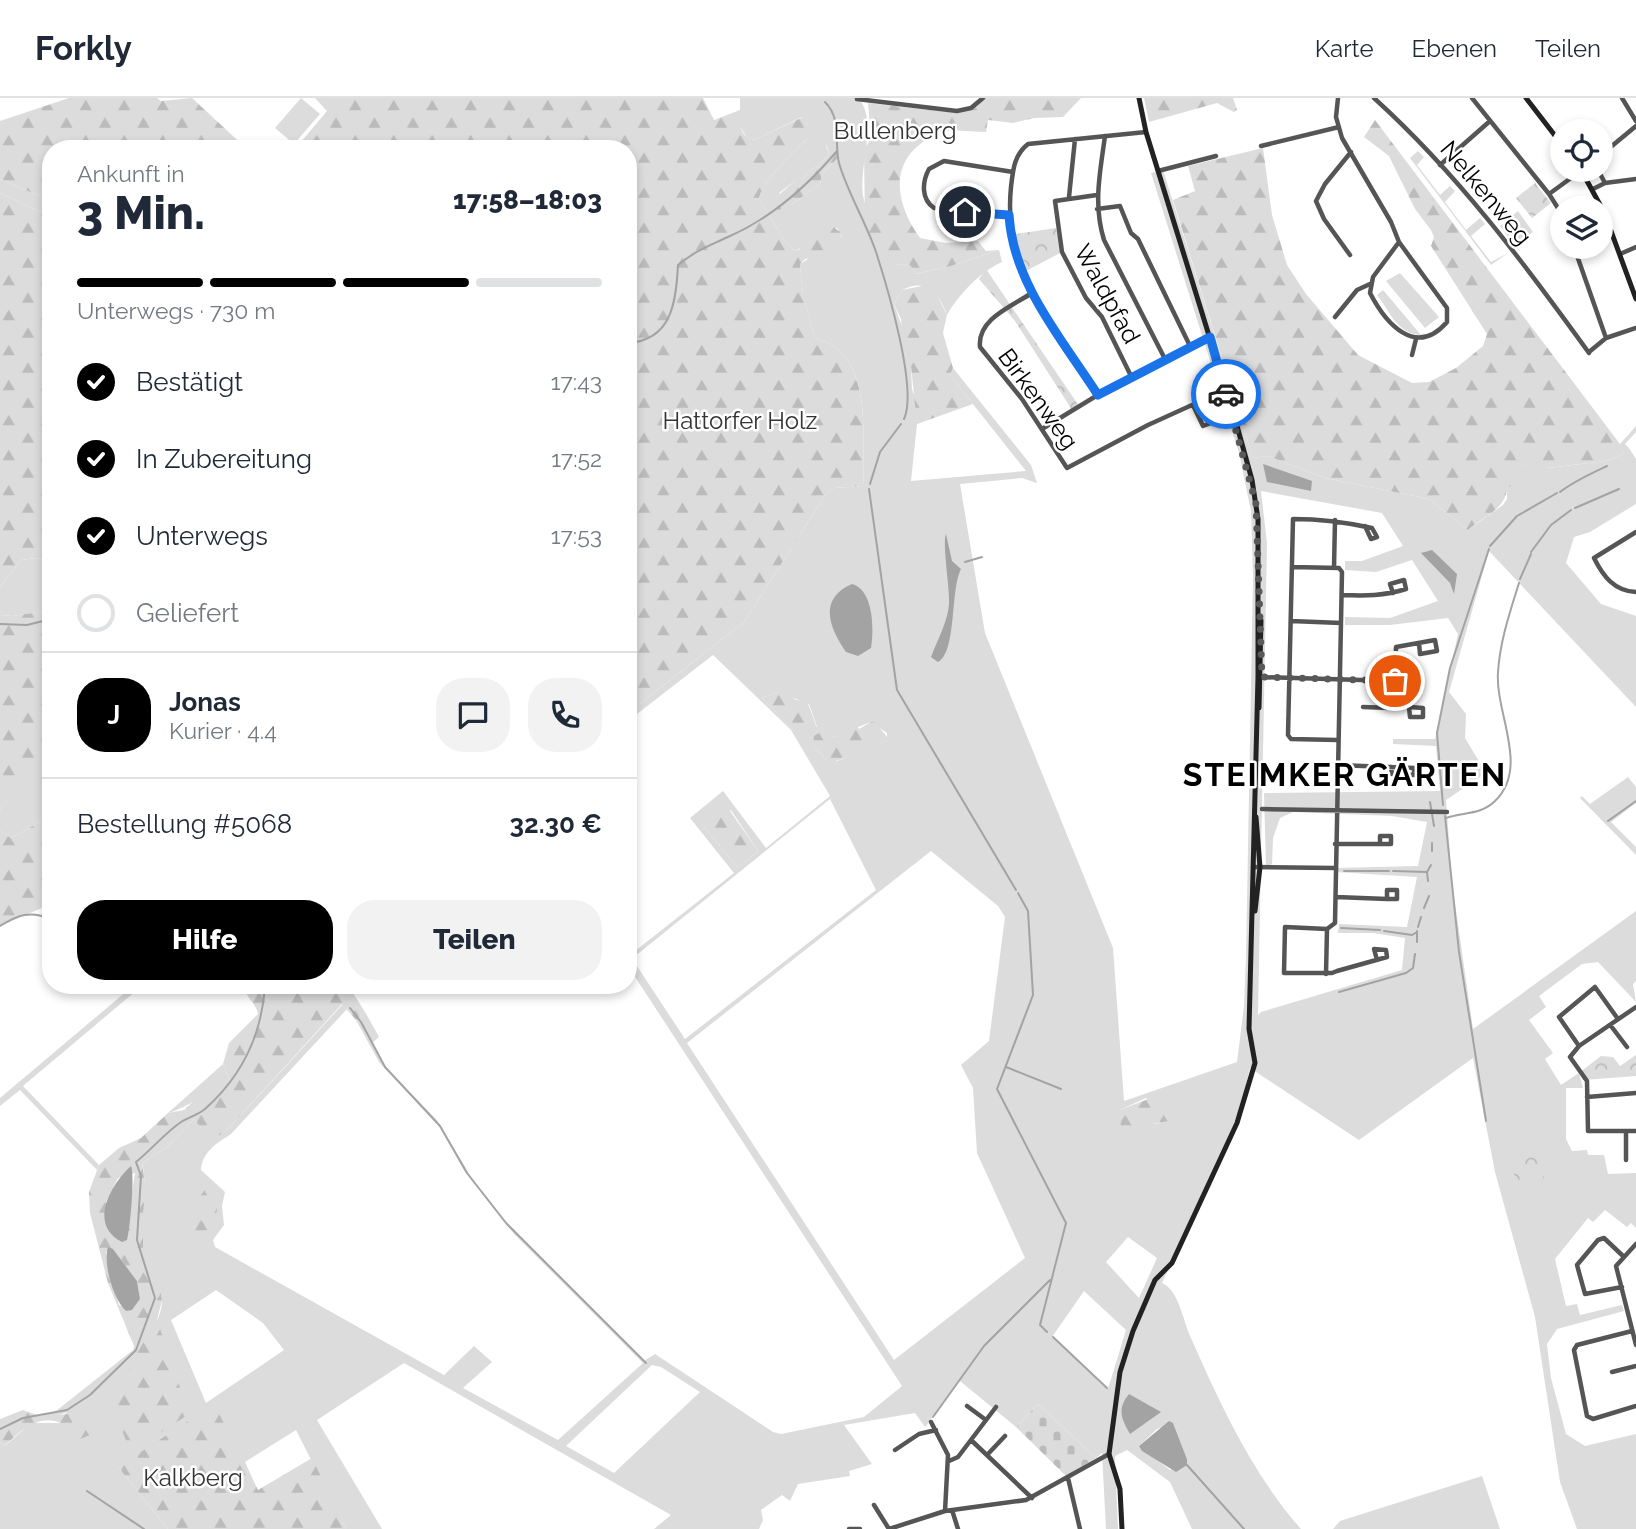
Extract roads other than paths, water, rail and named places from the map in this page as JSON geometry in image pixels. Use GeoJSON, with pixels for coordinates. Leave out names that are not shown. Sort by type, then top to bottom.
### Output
{"type":"FeatureCollection","features":[{"type":"Feature","properties":{"kind":"street"},"geometry":{"type":"LineString","coordinates":[[858,99],[957,111],[971,108],[983,98]]}},
{"type":"Feature","properties":{"kind":"street"},"geometry":{"type":"LineString","coordinates":[[1122,1529],[1120,1489],[1111,1468],[1109,1454],[1114,1399],[1133,1331],[1155,1280],[1172,1263],[1223,1154],[1254,1069],[1255,1054],[1248,1029],[1256,725],[1260,677],[1258,519],[1245,456],[1146,132],[1139,98]]}},
{"type":"Feature","properties":{"kind":"street"},"geometry":{"type":"LineString","coordinates":[[1338,98],[1339,127],[1351,152],[1391,222],[1399,242],[1447,308],[1449,316],[1440,331],[1416,338],[1408,337],[1396,328],[1372,297],[1370,284]]}},
{"type":"Feature","properties":{"kind":"street","name":"Nelkenweg"},"geometry":{"type":"LineString","coordinates":[[1374,98],[1440,165],[1498,230],[1589,352],[1606,338],[1636,328]]}},
{"type":"Feature","properties":{"kind":"street"},"geometry":{"type":"LineString","coordinates":[[1472,98],[1549,194],[1565,182]]}},
{"type":"Feature","properties":{"kind":"street"},"geometry":{"type":"LineString","coordinates":[[1526,98],[1550,129]]}},
{"type":"Feature","properties":{"kind":"street"},"geometry":{"type":"LineString","coordinates":[[1613,144],[1636,123],[1622,98]]}},
{"type":"Feature","properties":{"kind":"street"},"geometry":{"type":"LineString","coordinates":[[1440,165],[1490,121]]}},
{"type":"Feature","properties":{"kind":"street"},"geometry":{"type":"LineString","coordinates":[[1261,146],[1339,127]]}},
{"type":"Feature","properties":{"kind":"street"},"geometry":{"type":"LineString","coordinates":[[1098,395],[1032,293],[1016,260],[1009,215],[1013,172],[1020,150],[1028,144],[1146,132]]}},
{"type":"Feature","properties":{"kind":"street"},"geometry":{"type":"LineString","coordinates":[[1105,136],[1097,195],[1097,209],[1104,240],[1165,359]]}},
{"type":"Feature","properties":{"kind":"street","name":"Waldpfad"},"geometry":{"type":"LineString","coordinates":[[1075,139],[1069,197],[1055,201],[1062,252],[1086,298],[1102,317],[1131,376]]}},
{"type":"Feature","properties":{"kind":"street"},"geometry":{"type":"LineString","coordinates":[[1350,255],[1324,219],[1316,201],[1325,184],[1351,152]]}},
{"type":"Feature","properties":{"kind":"street"},"geometry":{"type":"LineString","coordinates":[[1158,171],[1216,156]]}},
{"type":"Feature","properties":{"kind":"street"},"geometry":{"type":"LineString","coordinates":[[1009,215],[933,208],[925,198],[925,180],[932,166],[944,161],[1013,172]]}},
{"type":"Feature","properties":{"kind":"street"},"geometry":{"type":"LineString","coordinates":[[1593,189],[1605,183],[1636,179]]}},
{"type":"Feature","properties":{"kind":"street"},"geometry":{"type":"LineString","coordinates":[[1589,182],[1636,299]]}},
{"type":"Feature","properties":{"kind":"street"},"geometry":{"type":"LineString","coordinates":[[1069,197],[1097,195]]}},
{"type":"Feature","properties":{"kind":"street"},"geometry":{"type":"LineString","coordinates":[[1097,209],[1120,206],[1130,233],[1138,239],[1191,346]]}},
{"type":"Feature","properties":{"kind":"street"},"geometry":{"type":"LineString","coordinates":[[1335,317],[1357,290],[1370,284],[1399,242]]}},
{"type":"Feature","properties":{"kind":"street"},"geometry":{"type":"LineString","coordinates":[[1620,254],[1636,247]]}},
{"type":"Feature","properties":{"kind":"street"},"geometry":{"type":"LineString","coordinates":[[1578,259],[1606,338]]}},
{"type":"Feature","properties":{"kind":"street","name":"Birkenweg"},"geometry":{"type":"LineString","coordinates":[[1032,293],[987,322],[982,329],[979,343],[982,352],[1022,398],[1067,468],[1193,405]]}},
{"type":"Feature","properties":{"kind":"street"},"geometry":{"type":"LineString","coordinates":[[1042,429],[1131,376],[1210,337]]}},
{"type":"Feature","properties":{"kind":"street"},"geometry":{"type":"LineString","coordinates":[[1412,355],[1416,338]]}},
{"type":"Feature","properties":{"kind":"street"},"geometry":{"type":"LineString","coordinates":[[1216,421],[1203,426],[1193,405],[1225,390]]}},
{"type":"Feature","properties":{"kind":"street"},"geometry":{"type":"LineString","coordinates":[[1337,740],[1291,739],[1288,735],[1293,519],[1335,520],[1365,526]]}},
{"type":"Feature","properties":{"kind":"street"},"geometry":{"type":"LineString","coordinates":[[1334,568],[1335,520]]}},
{"type":"Feature","properties":{"kind":"street"},"geometry":{"type":"LineString","coordinates":[[1636,532],[1594,558],[1605,578],[1617,588],[1636,592]]}},
{"type":"Feature","properties":{"kind":"street"},"geometry":{"type":"LineString","coordinates":[[1292,567],[1334,568],[1342,572],[1342,595],[1335,810],[1335,923],[1327,929],[1285,928],[1284,973],[1326,974],[1377,960]]}},
{"type":"Feature","properties":{"kind":"street"},"geometry":{"type":"LineString","coordinates":[[1342,595],[1393,593]]}},
{"type":"Feature","properties":{"kind":"street"},"geometry":{"type":"LineString","coordinates":[[1291,621],[1341,623]]}},
{"type":"Feature","properties":{"kind":"street"},"geometry":{"type":"LineString","coordinates":[[1400,705],[1396,647],[1435,640],[1437,651],[1420,654],[1419,643]]}},
{"type":"Feature","properties":{"kind":"street"},"geometry":{"type":"LineString","coordinates":[[1260,677],[1397,682]]}},
{"type":"Feature","properties":{"kind":"street"},"geometry":{"type":"LineString","coordinates":[[1363,707],[1409,707]]}},
{"type":"Feature","properties":{"kind":"street"},"geometry":{"type":"LineString","coordinates":[[1337,765],[1391,767],[1414,768],[1414,775],[1392,774],[1391,767]]}},
{"type":"Feature","properties":{"kind":"street"},"geometry":{"type":"LineString","coordinates":[[1251,928],[1260,867],[1255,798]]}},
{"type":"Feature","properties":{"kind":"street"},"geometry":{"type":"LineString","coordinates":[[1262,809],[1447,812]]}},
{"type":"Feature","properties":{"kind":"street"},"geometry":{"type":"LineString","coordinates":[[1335,844],[1380,844]]}},
{"type":"Feature","properties":{"kind":"street"},"geometry":{"type":"LineString","coordinates":[[1253,867],[1335,868]]}},
{"type":"Feature","properties":{"kind":"street"},"geometry":{"type":"LineString","coordinates":[[1336,897],[1387,899]]}},
{"type":"Feature","properties":{"kind":"street"},"geometry":{"type":"LineString","coordinates":[[1326,974],[1327,929]]}},
{"type":"Feature","properties":{"kind":"street"},"geometry":{"type":"LineString","coordinates":[[1580,1046],[1559,1017],[1595,987],[1619,1019]]}},
{"type":"Feature","properties":{"kind":"street"},"geometry":{"type":"LineString","coordinates":[[1636,1007],[1580,1046],[1570,1057],[1586,1079],[1588,1131],[1636,1131]]}},
{"type":"Feature","properties":{"kind":"street"},"geometry":{"type":"LineString","coordinates":[[1611,1026],[1627,1047]]}},
{"type":"Feature","properties":{"kind":"street"},"geometry":{"type":"LineString","coordinates":[[1587,1097],[1636,1093]]}},
{"type":"Feature","properties":{"kind":"street"},"geometry":{"type":"LineString","coordinates":[[1626,1131],[1626,1160]]}},
{"type":"Feature","properties":{"kind":"street"},"geometry":{"type":"LineString","coordinates":[[1622,1287],[1585,1294],[1577,1265],[1598,1240],[1604,1238],[1623,1256]]}},
{"type":"Feature","properties":{"kind":"street"},"geometry":{"type":"LineString","coordinates":[[1636,1244],[1616,1266],[1636,1345]]}},
{"type":"Feature","properties":{"kind":"street"},"geometry":{"type":"LineString","coordinates":[[1632,1331],[1577,1345],[1574,1350],[1587,1416],[1593,1419],[1636,1406]]}},
{"type":"Feature","properties":{"kind":"street"},"geometry":{"type":"LineString","coordinates":[[1612,1372],[1636,1366]]}},
{"type":"Feature","properties":{"kind":"street"},"geometry":{"type":"LineString","coordinates":[[967,1406],[986,1420]]}},
{"type":"Feature","properties":{"kind":"street"},"geometry":{"type":"LineString","coordinates":[[948,1461],[958,1457],[996,1407]]}},
{"type":"Feature","properties":{"kind":"street"},"geometry":{"type":"LineString","coordinates":[[931,1422],[946,1448],[949,1511],[958,1529]]}},
{"type":"Feature","properties":{"kind":"street"},"geometry":{"type":"LineString","coordinates":[[895,1450],[919,1434],[936,1430]]}},
{"type":"Feature","properties":{"kind":"street"},"geometry":{"type":"LineString","coordinates":[[987,1455],[1005,1436]]}},
{"type":"Feature","properties":{"kind":"street"},"geometry":{"type":"LineString","coordinates":[[971,1440],[1032,1498]]}},
{"type":"Feature","properties":{"kind":"street"},"geometry":{"type":"LineString","coordinates":[[874,1505],[889,1529],[949,1511],[1032,1498],[1109,1454]]}},
{"type":"Feature","properties":{"kind":"street"},"geometry":{"type":"LineString","coordinates":[[1068,1478],[1080,1529]]}},
{"type":"Feature","properties":{"kind":"street"},"geometry":{"type":"LineString","coordinates":[[849,1529],[860,1529]]}},
{"type":"Feature","properties":{"kind":"waterway"},"geometry":{"type":"LineString","coordinates":[[825,102],[836,123],[839,163],[876,252],[893,312],[907,385],[904,419]]}},
{"type":"Feature","properties":{"kind":"waterway"},"geometry":{"type":"LineString","coordinates":[[637,341],[654,335],[669,317],[676,292],[678,265],[774,210],[814,176],[837,151]]}},
{"type":"Feature","properties":{"kind":"waterway"},"geometry":{"type":"LineString","coordinates":[[870,484],[880,452],[901,424]]}},
{"type":"Feature","properties":{"kind":"waterway"},"geometry":{"type":"LineString","coordinates":[[1560,492],[1607,466]]}},
{"type":"Feature","properties":{"kind":"waterway"},"geometry":{"type":"LineString","coordinates":[[869,489],[897,690],[1016,890]]}},
{"type":"Feature","properties":{"kind":"waterway"},"geometry":{"type":"LineString","coordinates":[[1575,508],[1619,489]]}},
{"type":"Feature","properties":{"kind":"waterway"},"geometry":{"type":"LineString","coordinates":[[1490,546],[1517,516],[1557,493]]}},
{"type":"Feature","properties":{"kind":"waterway"},"geometry":{"type":"LineString","coordinates":[[1531,552],[1551,525],[1571,510]]}},
{"type":"Feature","properties":{"kind":"waterway"},"geometry":{"type":"LineString","coordinates":[[1443,805],[1437,733],[1450,668],[1489,549]]}},
{"type":"Feature","properties":{"kind":"waterway"},"geometry":{"type":"LineString","coordinates":[[1520,579],[1531,554]]}},
{"type":"Feature","properties":{"kind":"waterway"},"geometry":{"type":"LineString","coordinates":[[965,562],[982,557]]}},
{"type":"Feature","properties":{"kind":"waterway"},"geometry":{"type":"LineString","coordinates":[[1446,818],[1490,806],[1505,787],[1510,772],[1511,756],[1498,688],[1498,672],[1503,638],[1519,583]]}},
{"type":"Feature","properties":{"kind":"waterway"},"geometry":{"type":"LineString","coordinates":[[0,624],[27,625],[42,621]]}},
{"type":"Feature","properties":{"kind":"waterway"},"geometry":{"type":"LineString","coordinates":[[1608,821],[1636,801]]}},
{"type":"Feature","properties":{"kind":"waterway"},"geometry":{"type":"LineString","coordinates":[[1430,802],[1434,826]]}},
{"type":"Feature","properties":{"kind":"waterway"},"geometry":{"type":"LineString","coordinates":[[1445,816],[1459,952],[1486,1121]]}},
{"type":"Feature","properties":{"kind":"waterway"},"geometry":{"type":"LineString","coordinates":[[1432,843],[1432,851]]}},
{"type":"Feature","properties":{"kind":"waterway"},"geometry":{"type":"LineString","coordinates":[[1393,871],[1427,872],[1431,865]]}},
{"type":"Feature","properties":{"kind":"waterway"},"geometry":{"type":"LineString","coordinates":[[1344,871],[1389,871]]}},
{"type":"Feature","properties":{"kind":"waterway"},"geometry":{"type":"LineString","coordinates":[[1427,872],[1428,881]]}},
{"type":"Feature","properties":{"kind":"waterway"},"geometry":{"type":"LineString","coordinates":[[1018,893],[1028,911],[1033,995],[997,1089],[1066,1223],[1040,1325],[1047,1332]]}},
{"type":"Feature","properties":{"kind":"waterway"},"geometry":{"type":"LineString","coordinates":[[1424,908],[1429,896]]}},
{"type":"Feature","properties":{"kind":"waterway"},"geometry":{"type":"LineString","coordinates":[[0,926],[24,915],[42,916]]}},
{"type":"Feature","properties":{"kind":"waterway"},"geometry":{"type":"LineString","coordinates":[[1418,927],[1421,917]]}},
{"type":"Feature","properties":{"kind":"waterway"},"geometry":{"type":"LineString","coordinates":[[1341,928],[1380,930]]}},
{"type":"Feature","properties":{"kind":"waterway"},"geometry":{"type":"LineString","coordinates":[[1384,931],[1412,935],[1417,932]]}},
{"type":"Feature","properties":{"kind":"waterway"},"geometry":{"type":"LineString","coordinates":[[1417,931],[1417,942]]}},
{"type":"Feature","properties":{"kind":"waterway"},"geometry":{"type":"LineString","coordinates":[[1339,992],[1406,973],[1413,968],[1415,954]]}},
{"type":"Feature","properties":{"kind":"waterway"},"geometry":{"type":"LineString","coordinates":[[0,1429],[23,1418],[67,1410],[90,1395],[136,1350],[155,1298],[137,1240],[141,1176],[136,1162],[175,1126],[205,1109],[230,1083],[254,1038],[264,994]]}},
{"type":"Feature","properties":{"kind":"waterway"},"geometry":{"type":"LineString","coordinates":[[350,1008],[361,1022],[385,1067],[440,1126],[467,1173],[506,1223],[646,1363]]}},
{"type":"Feature","properties":{"kind":"waterway"},"geometry":{"type":"LineString","coordinates":[[1006,1067],[1061,1089]]}},
{"type":"Feature","properties":{"kind":"waterway"},"geometry":{"type":"LineString","coordinates":[[933,1417],[984,1346],[1050,1280]]}},
{"type":"Feature","properties":{"kind":"waterway"},"geometry":{"type":"LineString","coordinates":[[1053,1337],[1107,1388]]}},
{"type":"Feature","properties":{"kind":"waterway"},"geometry":{"type":"LineString","coordinates":[[1187,1465],[1244,1529]]}},
{"type":"Feature","properties":{"kind":"waterway"},"geometry":{"type":"LineString","coordinates":[[87,1491],[144,1529]]}},
{"type":"Feature","properties":{"kind":"district","name":"STEIMKER GÄRTEN"},"geometry":{"type":"Point","coordinates":[1345,775]}},
{"type":"Feature","properties":{"kind":"park label","name":"Bullenberg"},"geometry":{"type":"Point","coordinates":[895,131]}},
{"type":"Feature","properties":{"kind":"park label","name":"Hattorfer Holz"},"geometry":{"type":"Point","coordinates":[740,421]}},
{"type":"Feature","properties":{"kind":"park label","name":"Kalkberg"},"geometry":{"type":"Point","coordinates":[193,1478]}}]}
